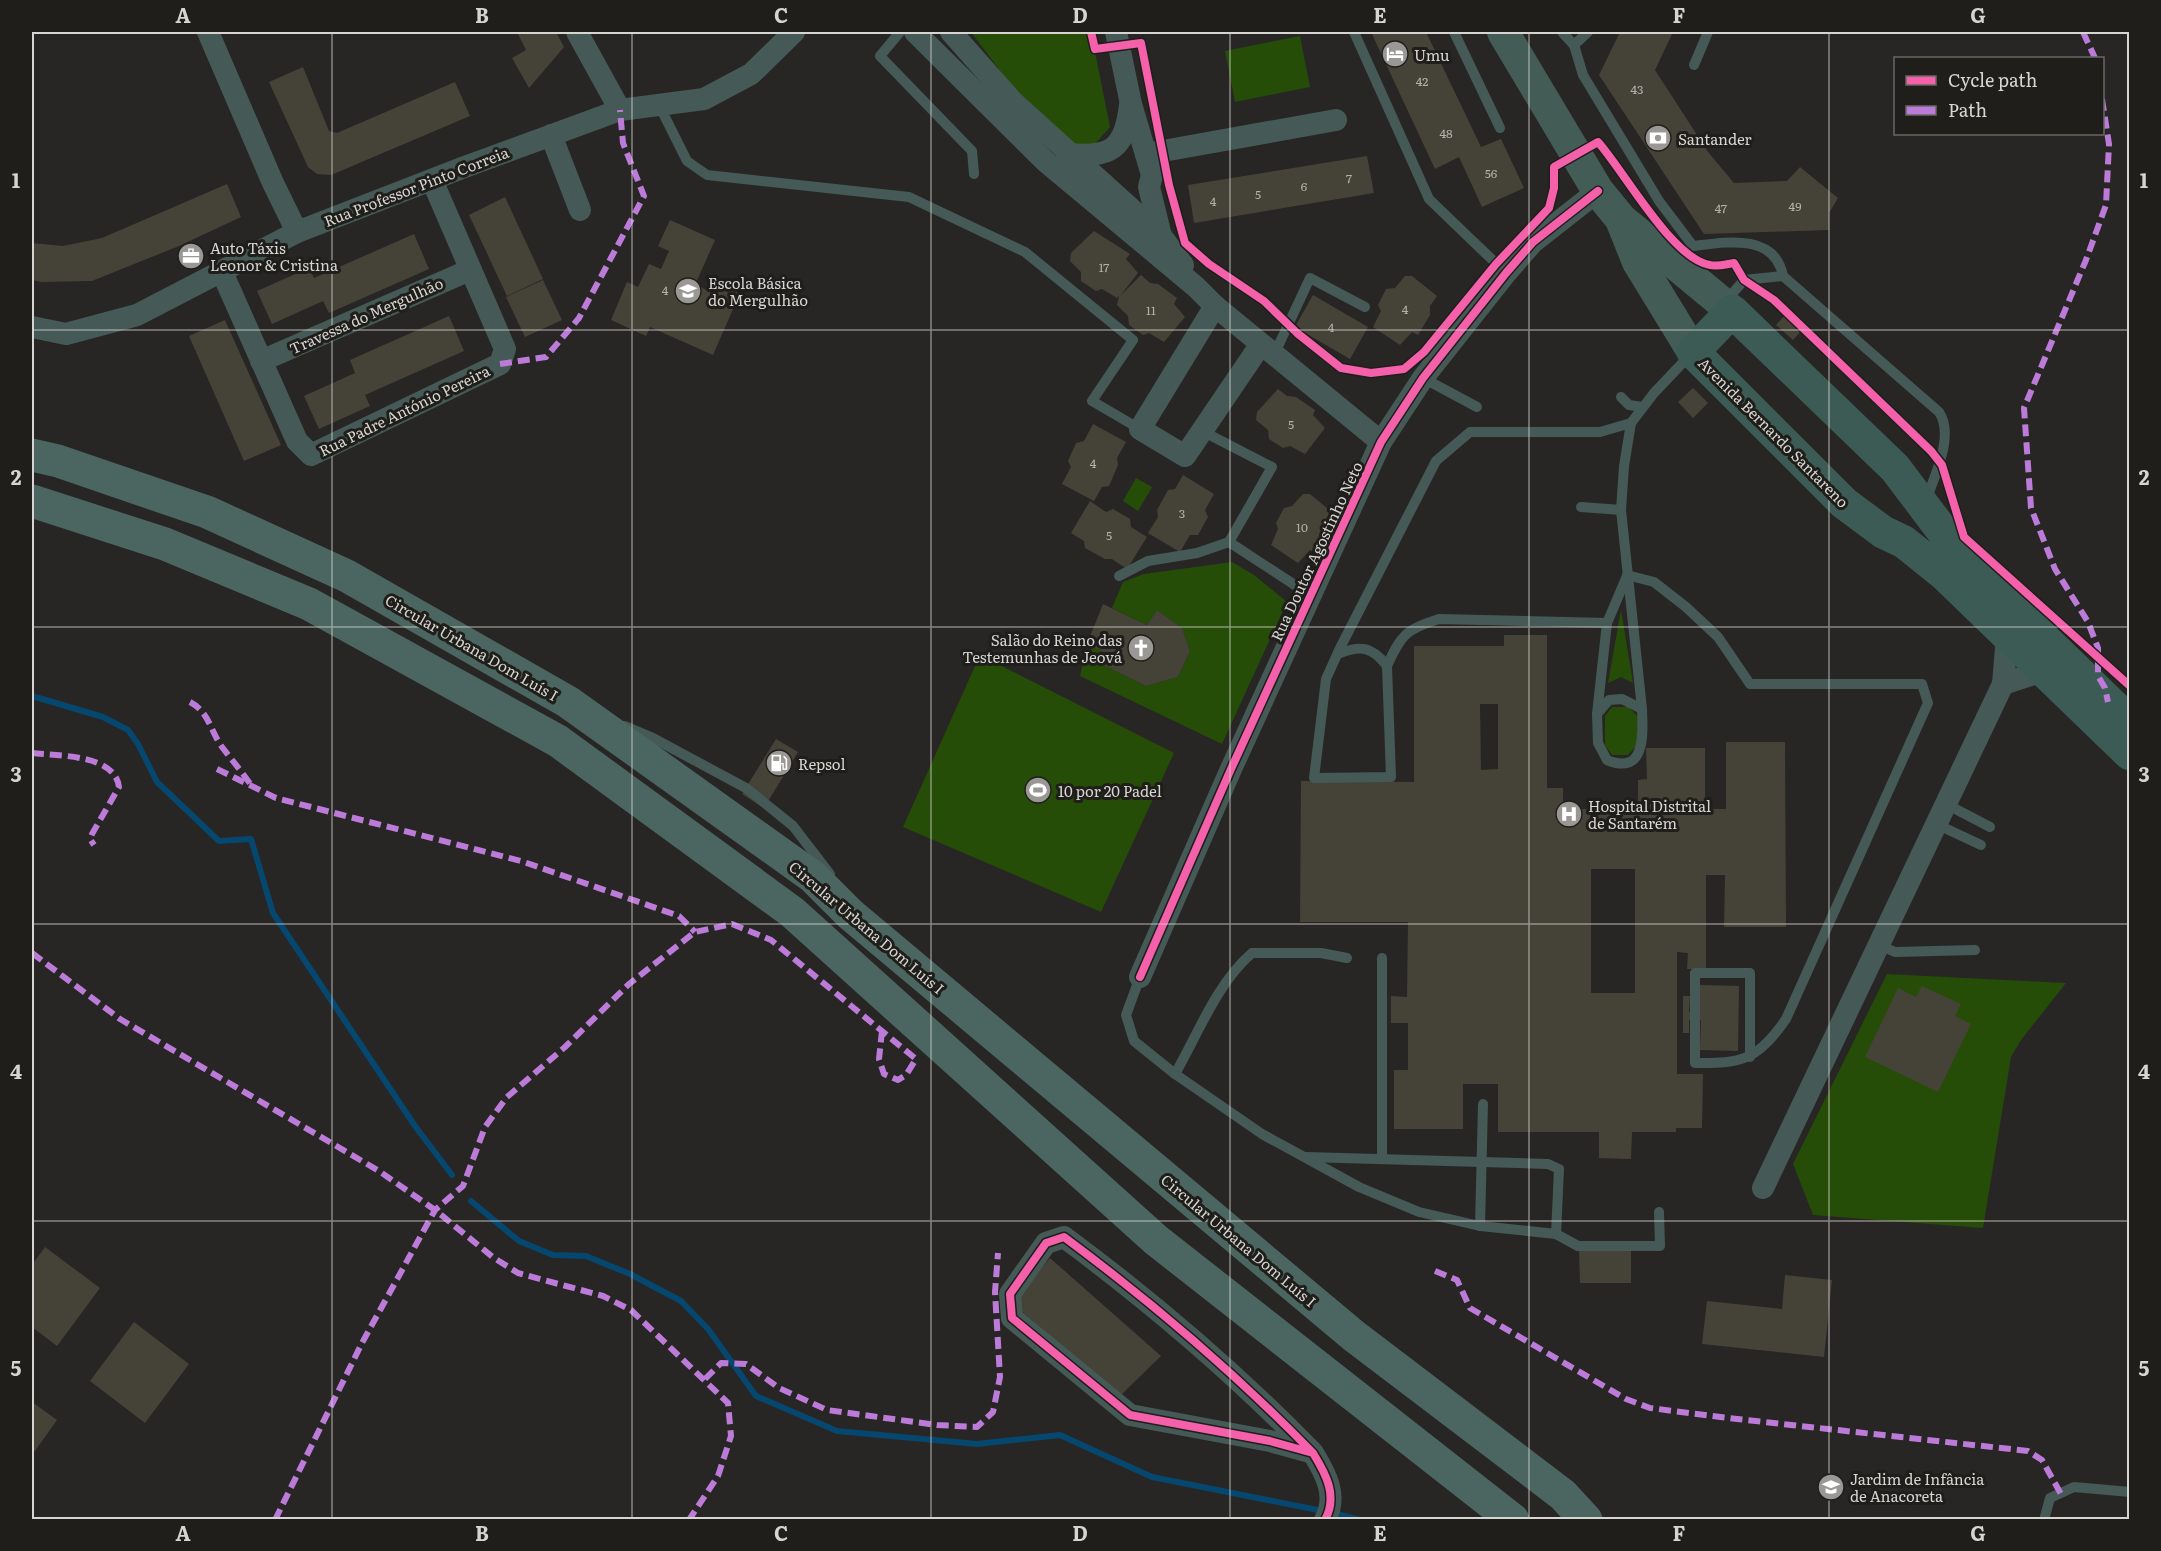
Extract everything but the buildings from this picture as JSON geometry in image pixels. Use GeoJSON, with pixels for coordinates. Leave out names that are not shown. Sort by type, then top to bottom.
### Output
{"type":"FeatureCollection","features":[{"type":"Feature","properties":{"kind":"highway","name":"Circular Urbana Dom Luís I"},"geometry":{"type":"LineString","coordinates":[[32,455],[207,512],[336,571],[568,702],[813,878],[850,914],[1354,1336],[1563,1495],[1586,1520]]}},
{"type":"Feature","properties":{"kind":"highway"},"geometry":{"type":"LineString","coordinates":[[32,501],[165,544],[309,604],[558,741],[792,912],[1156,1240],[1513,1520]]}},
{"type":"Feature","properties":{"kind":"highway"},"geometry":{"type":"LineString","coordinates":[[1563,1495],[1611,1520]]}},
{"type":"Feature","properties":{"kind":"main road","name":"Avenida Bernardo Santareno"},"geometry":{"type":"LineString","coordinates":[[1503,32],[1598,191],[1620,219],[1728,307],[1903,477],[1969,566],[2130,722]]}},
{"type":"Feature","properties":{"kind":"main road","name":"Avenida Bernardo Santareno"},"geometry":{"type":"LineString","coordinates":[[1620,219],[1638,262],[1693,352],[1844,502],[1883,532],[1904,542],[1945,575],[2130,754]]}},
{"type":"Feature","properties":{"kind":"main road"},"geometry":{"type":"LineString","coordinates":[[1693,352],[1728,307]]}},
{"type":"Feature","properties":{"kind":"main road"},"geometry":{"type":"LineString","coordinates":[[1844,502],[1866,510],[1893,504],[1903,477]]}},
{"type":"Feature","properties":{"kind":"street"},"geometry":{"type":"LineString","coordinates":[[208,32],[266,167],[297,232]]}},
{"type":"Feature","properties":{"kind":"street"},"geometry":{"type":"LineString","coordinates":[[577,32],[620,110]]}},
{"type":"Feature","properties":{"kind":"street","name":"Rua Professor Pinto Correia"},"geometry":{"type":"LineString","coordinates":[[32,327],[66,334],[137,315],[297,232],[432,180],[620,110],[704,99],[750,74],[794,32]]}},
{"type":"Feature","properties":{"kind":"street"},"geometry":{"type":"LineString","coordinates":[[915,32],[1045,160],[1196,287],[1215,306],[1381,442]]}},
{"type":"Feature","properties":{"kind":"street"},"geometry":{"type":"LineString","coordinates":[[951,32],[1013,102],[1067,154],[1161,236],[1178,255],[1196,287]]}},
{"type":"Feature","properties":{"kind":"street"},"geometry":{"type":"LineString","coordinates":[[1116,32],[1131,104],[1152,175],[1149,187],[1161,236]]}},
{"type":"Feature","properties":{"kind":"street"},"geometry":{"type":"LineString","coordinates":[[1067,154],[1088,156],[1110,151],[1124,135],[1131,104]]}},
{"type":"Feature","properties":{"kind":"street"},"geometry":{"type":"LineString","coordinates":[[1146,154],[1336,120]]}},
{"type":"Feature","properties":{"kind":"street"},"geometry":{"type":"LineString","coordinates":[[551,135],[580,210]]}},
{"type":"Feature","properties":{"kind":"street","name":"Rua Padre António Pereira"},"geometry":{"type":"LineString","coordinates":[[222,272],[297,441],[311,455],[500,364],[504,349],[432,180]]}},
{"type":"Feature","properties":{"kind":"street","name":"Rua Doutor Agostinho Neto"},"geometry":{"type":"LineString","coordinates":[[1140,976],[1310,594],[1381,442],[1423,378],[1506,273],[1533,242],[1598,191]]}},
{"type":"Feature","properties":{"kind":"street","name":"Travessa do Mergulhão"},"geometry":{"type":"LineString","coordinates":[[261,361],[470,270]]}},
{"type":"Feature","properties":{"kind":"street"},"geometry":{"type":"LineString","coordinates":[[1215,306],[1140,429],[1185,456],[1202,431],[1268,349]]}},
{"type":"Feature","properties":{"kind":"street"},"geometry":{"type":"LineString","coordinates":[[1763,1188],[2003,684],[2007,636]]}},
{"type":"Feature","properties":{"kind":"street"},"geometry":{"type":"LineString","coordinates":[[2003,684],[2043,670]]}},
{"type":"Feature","properties":{"kind":"street"},"geometry":{"type":"LineString","coordinates":[[1313,1453],[1130,1415],[1012,1318],[1010,1294],[1046,1243],[1064,1237],[1121,1279],[1252,1393],[1313,1453],[1324,1471],[1331,1491],[1328,1512]]}},
{"type":"Feature","properties":{"kind":"street"},"geometry":{"type":"LineString","coordinates":[[1229,1434],[1249,1424],[1258,1414],[1252,1393]]}},
{"type":"Feature","properties":{"kind":"lane"},"geometry":{"type":"LineString","coordinates":[[900,32],[880,56],[972,151],[974,174]]}},
{"type":"Feature","properties":{"kind":"lane"},"geometry":{"type":"LineString","coordinates":[[1354,32],[1429,199],[1506,273]]}},
{"type":"Feature","properties":{"kind":"lane"},"geometry":{"type":"LineString","coordinates":[[1562,32],[1574,45],[1583,75],[1659,201],[1693,246],[1742,243],[1758,245],[1772,252],[1780,264],[1783,276],[1943,419],[1944,445],[1924,507]]}},
{"type":"Feature","properties":{"kind":"lane"},"geometry":{"type":"LineString","coordinates":[[1574,45],[1588,32]]}},
{"type":"Feature","properties":{"kind":"lane"},"geometry":{"type":"LineString","coordinates":[[1694,64],[1708,32]]}},
{"type":"Feature","properties":{"kind":"lane"},"geometry":{"type":"LineString","coordinates":[[1458,33],[1500,128]]}},
{"type":"Feature","properties":{"kind":"lane"},"geometry":{"type":"LineString","coordinates":[[659,105],[687,161],[707,175],[909,197],[1025,252],[1133,339],[1092,401],[1140,429]]}},
{"type":"Feature","properties":{"kind":"lane"},"geometry":{"type":"LineString","coordinates":[[1728,307],[1744,280],[1783,276]]}},
{"type":"Feature","properties":{"kind":"lane"},"geometry":{"type":"LineString","coordinates":[[1268,349],[1310,278],[1365,308]]}},
{"type":"Feature","properties":{"kind":"lane"},"geometry":{"type":"LineString","coordinates":[[1627,575],[1607,623],[1597,714],[1598,743],[1602,754],[1615,763],[1626,763],[1640,751],[1642,709],[1621,510],[1624,466],[1631,423],[1642,407],[1693,352]]}},
{"type":"Feature","properties":{"kind":"lane"},"geometry":{"type":"LineString","coordinates":[[1423,378],[1477,407]]}},
{"type":"Feature","properties":{"kind":"lane"},"geometry":{"type":"LineString","coordinates":[[1621,397],[1629,405],[1642,407]]}},
{"type":"Feature","properties":{"kind":"lane"},"geometry":{"type":"LineString","coordinates":[[1607,623],[1438,620],[1412,627],[1395,647],[1387,666],[1391,777],[1314,778],[1326,679],[1436,461],[1470,432],[1600,432],[1631,423]]}},
{"type":"Feature","properties":{"kind":"lane"},"geometry":{"type":"LineString","coordinates":[[1119,576],[1148,561],[1197,553],[1229,542],[1272,466],[1202,431]]}},
{"type":"Feature","properties":{"kind":"lane"},"geometry":{"type":"LineString","coordinates":[[1581,507],[1621,510]]}},
{"type":"Feature","properties":{"kind":"lane"},"geometry":{"type":"LineString","coordinates":[[1229,542],[1310,594]]}},
{"type":"Feature","properties":{"kind":"lane"},"geometry":{"type":"LineString","coordinates":[[1627,575],[1654,582],[1686,607],[1718,637],[1750,684],[1922,684],[1928,703],[1786,1019],[1750,1057],[1730,1064],[1695,1063],[1695,973],[1750,973],[1750,1057]]}},
{"type":"Feature","properties":{"kind":"lane"},"geometry":{"type":"LineString","coordinates":[[1338,654],[1364,648],[1378,653],[1387,666]]}},
{"type":"Feature","properties":{"kind":"lane"},"geometry":{"type":"LineString","coordinates":[[1597,714],[1609,700],[1622,699],[1642,709]]}},
{"type":"Feature","properties":{"kind":"lane"},"geometry":{"type":"LineString","coordinates":[[1946,804],[1990,826]]}},
{"type":"Feature","properties":{"kind":"lane"},"geometry":{"type":"LineString","coordinates":[[1936,824],[1981,845]]}},
{"type":"Feature","properties":{"kind":"lane"},"geometry":{"type":"LineString","coordinates":[[1879,945],[1895,952],[1975,950]]}},
{"type":"Feature","properties":{"kind":"lane"},"geometry":{"type":"LineString","coordinates":[[1175,1074],[1228,980],[1238,965],[1252,953],[1321,953],[1347,958]]}},
{"type":"Feature","properties":{"kind":"lane"},"geometry":{"type":"LineString","coordinates":[[1382,958],[1382,1157]]}},
{"type":"Feature","properties":{"kind":"lane"},"geometry":{"type":"LineString","coordinates":[[1140,976],[1126,1015],[1134,1041],[1175,1074],[1262,1134],[1359,1187],[1419,1212],[1480,1226],[1556,1234],[1578,1246],[1660,1246],[1659,1212]]}},
{"type":"Feature","properties":{"kind":"lane"},"geometry":{"type":"LineString","coordinates":[[1480,1226],[1483,1160],[1482,1104]]}},
{"type":"Feature","properties":{"kind":"lane"},"geometry":{"type":"LineString","coordinates":[[1306,1157],[1382,1157],[1548,1164],[1559,1169],[1556,1234]]}},
{"type":"Feature","properties":{"kind":"lane"},"geometry":{"type":"LineString","coordinates":[[2044,1520],[2050,1498],[2074,1487],[2130,1492]]}},
{"type":"Feature","properties":{"kind":"green space"},"geometry":{"type":"Polygon","coordinates":[[[971,32],[1091,32],[1110,127],[1094,145],[1076,147],[1050,137],[971,32]]]}},
{"type":"Feature","properties":{"kind":"green space"},"geometry":{"type":"Polygon","coordinates":[[[1300,36],[1310,87],[1235,102],[1225,51],[1300,36]]]}},
{"type":"Feature","properties":{"kind":"green space"},"geometry":{"type":"Polygon","coordinates":[[[1136,478],[1152,487],[1138,511],[1123,501],[1136,478]]]}},
{"type":"Feature","properties":{"kind":"green space"},"geometry":{"type":"Polygon","coordinates":[[[1232,562],[1254,575],[1287,602],[1222,744],[1080,676],[1087,644],[1109,655],[1105,666],[1146,686],[1178,677],[1190,651],[1182,628],[1157,610],[1147,625],[1112,608],[1123,582],[1144,574],[1232,562]]]}},
{"type":"Feature","properties":{"kind":"green space"},"geometry":{"type":"Polygon","coordinates":[[[1621,610],[1633,683],[1621,677],[1608,683],[1621,610]]]}},
{"type":"Feature","properties":{"kind":"green space","name":"10 por 20 Padel"},"geometry":{"type":"Polygon","coordinates":[[[980,655],[1174,753],[1101,912],[903,827],[980,655]]]}},
{"type":"Feature","properties":{"kind":"green space"},"geometry":{"type":"Polygon","coordinates":[[[1612,707],[1629,707],[1638,717],[1637,745],[1628,755],[1612,755],[1605,745],[1605,716],[1612,707]]]}},
{"type":"Feature","properties":{"kind":"green space"},"geometry":{"type":"Polygon","coordinates":[[[1887,974],[2066,983],[2021,1040],[2011,1057],[1983,1228],[1813,1215],[1793,1164],[1887,974]]]}},
{"type":"Feature","properties":{"kind":"waterway"},"geometry":{"type":"LineString","coordinates":[[32,696],[103,717],[128,730],[138,744],[157,782],[219,841],[251,839],[273,913],[415,1126],[452,1175]]}},
{"type":"Feature","properties":{"kind":"waterway"},"geometry":{"type":"LineString","coordinates":[[471,1201],[519,1241],[553,1255],[586,1256],[630,1274],[681,1301],[708,1329],[756,1396],[837,1431],[977,1444],[1060,1435],[1152,1477],[1323,1511]]}},
{"type":"Feature","properties":{"kind":"waterway"},"geometry":{"type":"LineString","coordinates":[[1333,1513],[1360,1520]]}},
{"type":"Feature","properties":{"kind":"marked path"},"geometry":{"type":"LineString","coordinates":[[2083,32],[2095,57]]}},
{"type":"Feature","properties":{"kind":"marked path"},"geometry":{"type":"LineString","coordinates":[[500,364],[546,357],[579,318],[644,196],[623,143],[620,110]]}},
{"type":"Feature","properties":{"kind":"marked path"},"geometry":{"type":"LineString","coordinates":[[2104,112],[2109,144],[2106,205],[2086,260],[2024,408],[2031,508],[2055,569],[2088,622],[2098,648],[2098,676],[2105,688],[2108,702]]}},
{"type":"Feature","properties":{"kind":"marked path"},"geometry":{"type":"LineString","coordinates":[[190,702],[205,716],[218,741],[251,785]]}},
{"type":"Feature","properties":{"kind":"marked path"},"geometry":{"type":"LineString","coordinates":[[32,753],[84,759],[107,768],[115,776],[119,787],[92,834],[90,839],[94,845]]}},
{"type":"Feature","properties":{"kind":"marked path"},"geometry":{"type":"LineString","coordinates":[[217,769],[276,798],[521,861],[679,916],[695,932]]}},
{"type":"Feature","properties":{"kind":"marked path"},"geometry":{"type":"LineString","coordinates":[[275,1520],[362,1343],[435,1210],[463,1186],[485,1127],[507,1097],[565,1047],[629,984],[695,932],[732,924],[771,940],[916,1059],[906,1075],[898,1080],[884,1074],[879,1059],[882,1031]]}},
{"type":"Feature","properties":{"kind":"marked path"},"geometry":{"type":"LineString","coordinates":[[32,953],[120,1019],[379,1171],[435,1210],[494,1258],[518,1273],[603,1296],[631,1310],[728,1403],[731,1436],[718,1476],[689,1520]]}},
{"type":"Feature","properties":{"kind":"marked path"},"geometry":{"type":"LineString","coordinates":[[705,1379],[721,1363],[746,1364],[779,1388],[827,1410],[937,1425],[977,1427],[993,1412],[1000,1377],[995,1292],[998,1253]]}},
{"type":"Feature","properties":{"kind":"marked path"},"geometry":{"type":"LineString","coordinates":[[1435,1271],[1457,1280],[1470,1308],[1626,1399],[1650,1408],[2028,1451],[2042,1460],[2061,1494]]}},
{"type":"Feature","properties":{"kind":"cycle path"},"geometry":{"type":"LineString","coordinates":[[1091,32],[1095,49],[1141,43],[1169,185],[1185,243],[1209,264],[1264,301],[1297,333],[1341,368],[1371,373],[1404,369],[1424,352],[1496,264],[1549,208],[1554,188],[1554,167],[1598,142],[1649,212],[1680,247],[1695,259],[1710,265],[1734,263],[1744,280],[1774,300],[1931,451],[1942,465],[1964,537],[2130,686]]}},
{"type":"Feature","properties":{"kind":"cycle path"},"geometry":{"type":"LineString","coordinates":[[1140,977],[1231,769],[1381,442],[1423,378],[1506,273],[1533,242],[1598,191]]}},
{"type":"Feature","properties":{"kind":"cycle path"},"geometry":{"type":"LineString","coordinates":[[1313,1453],[1193,1340],[1130,1287],[1064,1237],[1046,1243],[1010,1294],[1012,1318],[1130,1415],[1270,1441],[1313,1453],[1329,1485],[1329,1511],[1325,1520]]}},
{"type":"Feature","properties":{"kind":"place","name":"Umu"},"geometry":{"type":"Point","coordinates":[1395,54]}},
{"type":"Feature","properties":{"kind":"place","name":"Santander"},"geometry":{"type":"Point","coordinates":[1658,138]}},
{"type":"Feature","properties":{"kind":"place","name":"Auto Táxis Leonor & Cristina"},"geometry":{"type":"Point","coordinates":[191,256]}},
{"type":"Feature","properties":{"kind":"place","name":"Escola Básica do Mergulhão"},"geometry":{"type":"Point","coordinates":[688,291]}},
{"type":"Feature","properties":{"kind":"place","name":"Salão do Reino das Testemunhas de Jeová"},"geometry":{"type":"Point","coordinates":[1141,648]}},
{"type":"Feature","properties":{"kind":"place","name":"Repsol"},"geometry":{"type":"Point","coordinates":[779,763]}},
{"type":"Feature","properties":{"kind":"place","name":"10 por 20 Padel"},"geometry":{"type":"Point","coordinates":[1038,790]}},
{"type":"Feature","properties":{"kind":"place","name":"Hospital Distrital de Santarém"},"geometry":{"type":"Point","coordinates":[1569,814]}},
{"type":"Feature","properties":{"kind":"place","name":"Jardim de Infância de Anacoreta"},"geometry":{"type":"Point","coordinates":[1831,1487]}}]}
